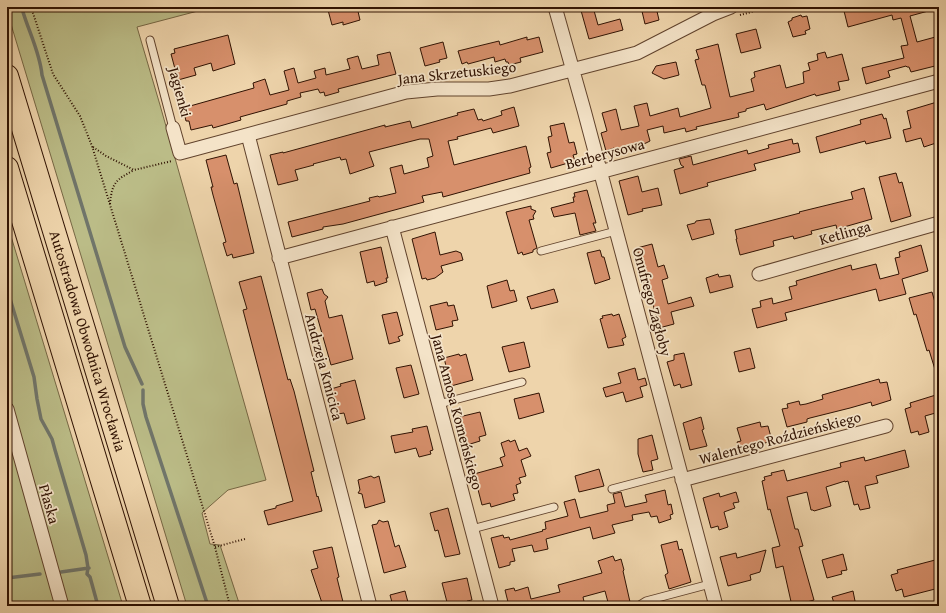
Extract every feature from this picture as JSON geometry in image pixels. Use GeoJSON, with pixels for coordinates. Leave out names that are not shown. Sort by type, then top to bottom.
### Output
{"type":"FeatureCollection","features":[{"type":"Feature","properties":{"kind":"highway","name":"Autostradowa Obwodnica Wrocławia"},"geometry":{"type":"LineString","coordinates":[[7,76],[168,606]]}},
{"type":"Feature","properties":{"kind":"highway","name":"Autostradowa Obwodnica Wrocławia"},"geometry":{"type":"LineString","coordinates":[[7,168],[140,606]]}},
{"type":"Feature","properties":{"kind":"street","name":"Onufrego Zagłoby"},"geometry":{"type":"LineString","coordinates":[[554,7],[616,231],[716,606]]}},
{"type":"Feature","properties":{"kind":"street","name":"Jana Skrzetuskiego"},"geometry":{"type":"LineString","coordinates":[[180,153],[406,92],[437,88],[489,89],[510,86],[637,53],[713,14],[731,7]]}},
{"type":"Feature","properties":{"kind":"street","name":"Berberysowa"},"geometry":{"type":"LineString","coordinates":[[279,258],[939,81]]}},
{"type":"Feature","properties":{"kind":"street","name":"Jagienki"},"geometry":{"type":"LineString","coordinates":[[173,128],[180,153]]}},
{"type":"Feature","properties":{"kind":"street","name":"Andrzeja Kmicica"},"geometry":{"type":"LineString","coordinates":[[248,135],[370,606]]}},
{"type":"Feature","properties":{"kind":"street","name":"Ketlinga"},"geometry":{"type":"LineString","coordinates":[[759,274],[939,223]]}},
{"type":"Feature","properties":{"kind":"street","name":"Jana Amosa Komeńskiego"},"geometry":{"type":"LineString","coordinates":[[392,227],[492,606]]}},
{"type":"Feature","properties":{"kind":"street","name":"Płaska"},"geometry":{"type":"LineString","coordinates":[[7,409],[62,606]]}},
{"type":"Feature","properties":{"kind":"street","name":"Walentego Roździeńskiego"},"geometry":{"type":"LineString","coordinates":[[681,476],[886,426]]}},
{"type":"Feature","properties":{"kind":"lane","name":"Jagienki"},"geometry":{"type":"LineString","coordinates":[[150,40],[173,128]]}},
{"type":"Feature","properties":{"kind":"lane"},"geometry":{"type":"LineString","coordinates":[[541,251],[616,231]]}},
{"type":"Feature","properties":{"kind":"lane"},"geometry":{"type":"LineString","coordinates":[[439,404],[522,382]]}},
{"type":"Feature","properties":{"kind":"lane"},"geometry":{"type":"LineString","coordinates":[[612,489],[681,476]]}},
{"type":"Feature","properties":{"kind":"lane"},"geometry":{"type":"LineString","coordinates":[[472,529],[554,507]]}},
{"type":"Feature","properties":{"kind":"lane"},"geometry":{"type":"LineString","coordinates":[[638,606],[646,601],[710,584]]}},
{"type":"Feature","properties":{"kind":"path"},"geometry":{"type":"LineString","coordinates":[[31,7],[54,74],[80,116],[92,146],[215,547],[230,606]]}},
{"type":"Feature","properties":{"kind":"path"},"geometry":{"type":"LineString","coordinates":[[92,146],[106,156],[134,170]]}},
{"type":"Feature","properties":{"kind":"path"},"geometry":{"type":"LineString","coordinates":[[110,205],[111,191],[118,179],[134,170],[182,159],[180,153]]}},
{"type":"Feature","properties":{"kind":"path"},"geometry":{"type":"LineString","coordinates":[[215,547],[245,539]]}},
{"type":"Feature","properties":{"kind":"green space"},"geometry":{"type":"Polygon","coordinates":[[[7,7],[213,7],[137,27],[266,480],[228,490],[202,513],[210,544],[220,545],[240,606],[187,606],[7,7]]]}},
{"type":"Feature","properties":{"kind":"green space"},"geometry":{"type":"Polygon","coordinates":[[[7,223],[123,606],[68,606],[7,390],[7,223]]]}},
{"type":"Feature","properties":{"kind":"green space"},"geometry":{"type":"Polygon","coordinates":[[[7,432],[56,606],[7,606],[7,432]]]}},
{"type":"Feature","properties":{"kind":"building"},"geometry":{"type":"Polygon","coordinates":[[[339,7],[357,7],[360,20],[343,25],[343,22],[332,25],[328,10],[339,7]]]}},
{"type":"Feature","properties":{"kind":"building"},"geometry":{"type":"Polygon","coordinates":[[[580,7],[593,7],[598,25],[620,19],[623,30],[589,39],[580,7]]]}},
{"type":"Feature","properties":{"kind":"building"},"geometry":{"type":"Polygon","coordinates":[[[641,7],[656,7],[659,20],[645,24],[641,7]]]}},
{"type":"Feature","properties":{"kind":"building"},"geometry":{"type":"Polygon","coordinates":[[[843,7],[931,7],[932,10],[910,16],[917,42],[939,36],[939,65],[911,72],[909,67],[906,66],[888,71],[890,77],[866,84],[862,68],[904,58],[901,46],[908,45],[901,18],[893,20],[892,15],[848,27],[843,7]]]}},
{"type":"Feature","properties":{"kind":"building"},"geometry":{"type":"Polygon","coordinates":[[[801,15],[802,17],[807,16],[810,29],[805,31],[806,34],[793,37],[788,22],[792,20],[792,18],[801,15]]]}},
{"type":"Feature","properties":{"kind":"building"},"geometry":{"type":"Polygon","coordinates":[[[756,29],[761,48],[741,53],[736,34],[756,29]]]}},
{"type":"Feature","properties":{"kind":"building"},"geometry":{"type":"Polygon","coordinates":[[[228,35],[235,64],[213,71],[211,63],[194,68],[196,75],[178,80],[171,54],[175,53],[174,49],[228,35]]]}},
{"type":"Feature","properties":{"kind":"building"},"geometry":{"type":"Polygon","coordinates":[[[527,37],[527,40],[539,37],[543,52],[520,58],[521,62],[509,65],[505,59],[495,62],[494,57],[468,64],[467,62],[462,64],[458,51],[499,41],[500,45],[527,37]]]}},
{"type":"Feature","properties":{"kind":"building"},"geometry":{"type":"Polygon","coordinates":[[[443,42],[447,58],[439,60],[440,62],[425,66],[420,48],[443,42]]]}},
{"type":"Feature","properties":{"kind":"building"},"geometry":{"type":"Polygon","coordinates":[[[718,44],[730,97],[754,91],[751,79],[755,77],[754,72],[780,65],[786,88],[804,83],[803,72],[810,70],[808,63],[818,60],[817,54],[825,52],[827,58],[842,54],[849,80],[838,82],[840,90],[816,96],[815,94],[766,110],[764,104],[738,113],[739,117],[696,127],[697,129],[686,132],[685,128],[664,133],[663,126],[647,130],[650,141],[638,146],[637,144],[615,151],[614,148],[606,151],[601,133],[607,131],[602,113],[616,109],[621,130],[639,126],[634,106],[647,103],[650,116],[678,108],[680,117],[711,108],[705,85],[702,85],[695,60],[699,59],[696,50],[718,44]]]}},
{"type":"Feature","properties":{"kind":"building"},"geometry":{"type":"Polygon","coordinates":[[[390,52],[396,74],[338,89],[339,92],[325,96],[324,92],[320,93],[318,89],[300,93],[301,97],[287,101],[287,104],[240,117],[241,120],[213,128],[212,125],[191,130],[189,121],[186,121],[183,108],[254,88],[253,83],[265,79],[270,95],[289,90],[284,71],[294,68],[298,83],[316,78],[314,71],[325,68],[326,75],[350,69],[347,59],[358,56],[362,69],[379,65],[377,55],[390,52]]]}},
{"type":"Feature","properties":{"kind":"building"},"geometry":{"type":"Polygon","coordinates":[[[676,62],[679,75],[664,79],[652,73],[656,66],[676,62]]]}},
{"type":"Feature","properties":{"kind":"building"},"geometry":{"type":"Polygon","coordinates":[[[937,102],[939,110],[939,142],[924,147],[921,138],[906,142],[903,130],[911,128],[907,111],[937,102]]]}},
{"type":"Feature","properties":{"kind":"building"},"geometry":{"type":"Polygon","coordinates":[[[514,107],[519,126],[493,133],[491,128],[457,137],[458,139],[448,141],[454,165],[526,146],[531,167],[529,168],[530,173],[443,197],[442,192],[422,196],[424,202],[343,224],[323,227],[323,229],[292,237],[288,222],[370,201],[369,198],[396,193],[390,168],[402,165],[404,174],[429,167],[427,158],[433,156],[429,139],[420,139],[369,152],[374,166],[350,174],[346,159],[341,160],[340,157],[295,170],[298,180],[278,185],[270,155],[283,153],[385,125],[385,127],[410,121],[412,128],[474,109],[478,120],[482,119],[483,121],[502,115],[501,111],[514,107]]]}},
{"type":"Feature","properties":{"kind":"building"},"geometry":{"type":"Polygon","coordinates":[[[882,114],[884,119],[886,118],[891,138],[866,144],[865,141],[820,153],[816,137],[861,124],[860,120],[882,114]]]}},
{"type":"Feature","properties":{"kind":"building"},"geometry":{"type":"Polygon","coordinates":[[[564,123],[569,143],[574,142],[577,154],[573,155],[575,161],[551,168],[547,153],[551,152],[548,137],[552,136],[550,126],[564,123]]]}},
{"type":"Feature","properties":{"kind":"building"},"geometry":{"type":"Polygon","coordinates":[[[792,139],[793,144],[798,143],[800,152],[754,164],[756,170],[707,183],[708,186],[680,194],[674,170],[684,167],[681,165],[679,159],[691,156],[693,165],[747,150],[748,154],[769,148],[768,145],[792,139]]]}},
{"type":"Feature","properties":{"kind":"building"},"geometry":{"type":"Polygon","coordinates":[[[226,155],[234,184],[237,183],[254,253],[233,258],[232,254],[227,256],[223,243],[226,242],[211,187],[213,187],[206,160],[226,155]]]}},
{"type":"Feature","properties":{"kind":"building"},"geometry":{"type":"Polygon","coordinates":[[[896,173],[899,183],[902,182],[911,216],[891,222],[879,177],[896,173]]]}},
{"type":"Feature","properties":{"kind":"building"},"geometry":{"type":"Polygon","coordinates":[[[638,176],[642,192],[658,188],[662,205],[642,209],[643,211],[628,215],[619,181],[638,176]]]}},
{"type":"Feature","properties":{"kind":"building"},"geometry":{"type":"Polygon","coordinates":[[[864,188],[872,219],[837,229],[836,225],[811,231],[812,234],[794,239],[793,236],[773,241],[774,246],[740,255],[735,230],[853,199],[851,192],[864,188]]]}},
{"type":"Feature","properties":{"kind":"building"},"geometry":{"type":"Polygon","coordinates":[[[587,190],[596,223],[593,223],[596,231],[580,235],[575,213],[554,217],[551,208],[574,202],[574,193],[587,190]]]}},
{"type":"Feature","properties":{"kind":"building"},"geometry":{"type":"Polygon","coordinates":[[[531,206],[531,209],[536,211],[533,216],[534,219],[529,220],[537,248],[533,250],[533,252],[523,255],[522,252],[518,254],[506,212],[531,206]]]}},
{"type":"Feature","properties":{"kind":"building"},"geometry":{"type":"Polygon","coordinates":[[[710,219],[714,234],[692,240],[687,225],[695,223],[696,221],[710,219]]]}},
{"type":"Feature","properties":{"kind":"building"},"geometry":{"type":"Polygon","coordinates":[[[435,232],[440,255],[456,251],[461,253],[463,260],[441,266],[443,272],[435,278],[427,280],[426,278],[422,279],[412,239],[435,232]]]}},
{"type":"Feature","properties":{"kind":"building"},"geometry":{"type":"Polygon","coordinates":[[[652,244],[658,267],[664,265],[668,278],[662,280],[668,304],[691,297],[694,306],[671,312],[674,324],[659,328],[648,284],[644,285],[640,272],[643,271],[637,248],[652,244]]]}},
{"type":"Feature","properties":{"kind":"building"},"geometry":{"type":"Polygon","coordinates":[[[921,245],[928,271],[902,279],[906,294],[879,301],[876,289],[785,313],[787,320],[757,328],[752,309],[761,307],[760,301],[772,298],[773,304],[792,299],[789,287],[797,285],[796,281],[851,265],[852,270],[876,264],[880,279],[899,274],[895,258],[900,257],[899,252],[921,245]]]}},
{"type":"Feature","properties":{"kind":"building"},"geometry":{"type":"Polygon","coordinates":[[[381,247],[388,278],[386,278],[387,282],[375,286],[374,281],[367,283],[360,252],[381,247]]]}},
{"type":"Feature","properties":{"kind":"building"},"geometry":{"type":"Polygon","coordinates":[[[600,250],[602,257],[604,257],[610,279],[595,284],[587,253],[600,250]]]}},
{"type":"Feature","properties":{"kind":"building"},"geometry":{"type":"Polygon","coordinates":[[[718,274],[719,277],[730,275],[733,287],[710,293],[706,278],[718,274]]]}},
{"type":"Feature","properties":{"kind":"building"},"geometry":{"type":"Polygon","coordinates":[[[261,276],[288,380],[290,379],[294,391],[314,471],[311,472],[322,511],[268,525],[264,511],[293,501],[243,310],[247,309],[239,282],[261,276]]]}},
{"type":"Feature","properties":{"kind":"building"},"geometry":{"type":"Polygon","coordinates":[[[507,280],[510,291],[514,290],[517,301],[492,308],[487,286],[507,280]]]}},
{"type":"Feature","properties":{"kind":"building"},"geometry":{"type":"Polygon","coordinates":[[[322,289],[324,294],[328,297],[325,301],[329,318],[342,315],[353,359],[331,365],[315,309],[311,310],[307,293],[322,289]]]}},
{"type":"Feature","properties":{"kind":"building"},"geometry":{"type":"Polygon","coordinates":[[[554,289],[558,302],[531,309],[527,297],[554,289]]]}},
{"type":"Feature","properties":{"kind":"building"},"geometry":{"type":"Polygon","coordinates":[[[932,292],[939,316],[939,376],[937,376],[929,350],[927,351],[916,314],[914,315],[909,298],[932,292]]]}},
{"type":"Feature","properties":{"kind":"building"},"geometry":{"type":"Polygon","coordinates":[[[447,302],[448,306],[454,305],[458,320],[452,321],[453,326],[436,330],[430,306],[447,302]]]}},
{"type":"Feature","properties":{"kind":"building"},"geometry":{"type":"Polygon","coordinates":[[[397,312],[403,335],[398,337],[400,341],[389,344],[382,315],[397,312]]]}},
{"type":"Feature","properties":{"kind":"building"},"geometry":{"type":"Polygon","coordinates":[[[612,314],[613,316],[619,314],[626,337],[622,339],[624,345],[608,348],[600,319],[603,318],[602,316],[612,314]]]}},
{"type":"Feature","properties":{"kind":"building"},"geometry":{"type":"Polygon","coordinates":[[[524,342],[530,367],[509,372],[502,347],[524,342]]]}},
{"type":"Feature","properties":{"kind":"building"},"geometry":{"type":"Polygon","coordinates":[[[750,348],[755,368],[739,372],[734,352],[750,348]]]}},
{"type":"Feature","properties":{"kind":"building"},"geometry":{"type":"Polygon","coordinates":[[[684,353],[692,385],[681,388],[680,384],[674,386],[667,362],[674,360],[674,355],[684,353]]]}},
{"type":"Feature","properties":{"kind":"building"},"geometry":{"type":"Polygon","coordinates":[[[459,354],[460,356],[466,354],[473,380],[451,386],[444,358],[459,354]]]}},
{"type":"Feature","properties":{"kind":"building"},"geometry":{"type":"Polygon","coordinates":[[[411,365],[419,394],[404,398],[396,368],[411,365]]]}},
{"type":"Feature","properties":{"kind":"building"},"geometry":{"type":"Polygon","coordinates":[[[635,368],[638,380],[645,378],[647,385],[640,387],[643,397],[626,402],[623,392],[606,397],[603,388],[621,383],[618,373],[635,368]]]}},
{"type":"Feature","properties":{"kind":"building"},"geometry":{"type":"Polygon","coordinates":[[[879,379],[880,383],[887,382],[891,400],[872,406],[871,402],[810,418],[807,419],[807,422],[787,427],[782,409],[788,408],[787,404],[799,401],[800,405],[806,404],[823,399],[822,395],[879,379]]]}},
{"type":"Feature","properties":{"kind":"building"},"geometry":{"type":"Polygon","coordinates":[[[355,380],[365,419],[347,424],[344,413],[338,414],[331,389],[341,386],[340,384],[355,380]]]}},
{"type":"Feature","properties":{"kind":"building"},"geometry":{"type":"Polygon","coordinates":[[[539,393],[544,412],[519,419],[514,399],[539,393]]]}},
{"type":"Feature","properties":{"kind":"building"},"geometry":{"type":"Polygon","coordinates":[[[939,394],[939,412],[925,416],[929,432],[919,435],[918,431],[911,433],[905,409],[911,407],[910,403],[939,394]]]}},
{"type":"Feature","properties":{"kind":"building"},"geometry":{"type":"Polygon","coordinates":[[[480,412],[486,435],[479,437],[480,441],[467,445],[459,417],[480,412]]]}},
{"type":"Feature","properties":{"kind":"building"},"geometry":{"type":"Polygon","coordinates":[[[701,417],[704,429],[702,430],[707,446],[690,450],[683,423],[701,417]]]}},
{"type":"Feature","properties":{"kind":"building"},"geometry":{"type":"Polygon","coordinates":[[[760,422],[761,427],[768,426],[772,441],[740,450],[737,442],[741,441],[737,428],[760,422]]]}},
{"type":"Feature","properties":{"kind":"building"},"geometry":{"type":"Polygon","coordinates":[[[427,426],[433,450],[430,451],[431,454],[419,457],[416,448],[395,453],[391,436],[413,432],[412,429],[427,426]]]}},
{"type":"Feature","properties":{"kind":"building"},"geometry":{"type":"Polygon","coordinates":[[[652,435],[658,459],[651,461],[653,470],[643,472],[638,454],[638,439],[652,435]]]}},
{"type":"Feature","properties":{"kind":"building"},"geometry":{"type":"Polygon","coordinates":[[[509,440],[510,442],[515,440],[519,451],[527,448],[531,456],[521,460],[526,476],[519,478],[521,483],[516,485],[518,493],[513,494],[515,500],[491,507],[490,503],[482,505],[474,474],[503,466],[500,458],[505,456],[501,443],[509,440]]]}},
{"type":"Feature","properties":{"kind":"building"},"geometry":{"type":"Polygon","coordinates":[[[905,450],[909,467],[876,476],[878,483],[865,486],[870,508],[860,510],[858,504],[854,505],[848,481],[826,487],[831,506],[814,511],[811,510],[807,492],[787,497],[795,529],[798,529],[803,546],[799,547],[814,600],[792,606],[783,566],[776,568],[772,548],[780,546],[770,509],[768,510],[762,481],[765,480],[764,477],[772,475],[771,473],[784,470],[787,481],[841,467],[840,463],[864,457],[865,461],[905,450]]]}},
{"type":"Feature","properties":{"kind":"building"},"geometry":{"type":"Polygon","coordinates":[[[599,469],[604,486],[579,492],[575,476],[599,469]]]}},
{"type":"Feature","properties":{"kind":"building"},"geometry":{"type":"Polygon","coordinates":[[[371,476],[374,478],[379,476],[385,502],[365,508],[362,494],[358,493],[360,490],[358,480],[371,476]]]}},
{"type":"Feature","properties":{"kind":"building"},"geometry":{"type":"Polygon","coordinates":[[[665,490],[668,505],[671,504],[673,514],[670,515],[671,519],[659,523],[657,516],[651,517],[649,512],[632,515],[633,520],[612,525],[615,533],[593,539],[590,527],[546,539],[548,549],[534,552],[532,545],[512,549],[515,561],[510,562],[510,565],[499,568],[491,538],[503,535],[504,538],[509,537],[510,540],[543,531],[542,530],[546,529],[545,522],[568,516],[564,502],[575,499],[580,518],[608,511],[607,505],[615,503],[613,494],[621,492],[625,507],[647,502],[645,495],[665,490]]]}},
{"type":"Feature","properties":{"kind":"building"},"geometry":{"type":"Polygon","coordinates":[[[736,492],[739,502],[733,503],[735,508],[724,512],[728,527],[719,530],[718,526],[711,528],[703,498],[719,493],[720,497],[736,492]]]}},
{"type":"Feature","properties":{"kind":"building"},"geometry":{"type":"Polygon","coordinates":[[[448,508],[460,554],[445,557],[438,530],[435,531],[430,513],[448,508]]]}},
{"type":"Feature","properties":{"kind":"building"},"geometry":{"type":"Polygon","coordinates":[[[379,520],[383,522],[388,521],[395,547],[399,545],[406,567],[384,573],[372,525],[377,524],[379,520]]]}},
{"type":"Feature","properties":{"kind":"building"},"geometry":{"type":"Polygon","coordinates":[[[677,541],[679,550],[682,549],[691,582],[669,589],[665,575],[668,573],[661,545],[677,541]]]}},
{"type":"Feature","properties":{"kind":"building"},"geometry":{"type":"Polygon","coordinates":[[[332,547],[339,577],[337,578],[344,606],[323,606],[311,570],[318,568],[313,551],[332,547]]]}},
{"type":"Feature","properties":{"kind":"building"},"geometry":{"type":"Polygon","coordinates":[[[766,550],[760,572],[750,575],[751,580],[728,586],[720,557],[736,553],[737,558],[766,550]]]}},
{"type":"Feature","properties":{"kind":"building"},"geometry":{"type":"Polygon","coordinates":[[[843,554],[847,570],[841,571],[842,574],[827,578],[822,560],[843,554]]]}},
{"type":"Feature","properties":{"kind":"building"},"geometry":{"type":"Polygon","coordinates":[[[613,556],[615,561],[621,559],[630,602],[609,606],[605,591],[583,597],[585,606],[509,606],[505,590],[514,588],[515,591],[528,587],[531,599],[560,592],[558,585],[602,573],[598,561],[613,556]]]}},
{"type":"Feature","properties":{"kind":"building"},"geometry":{"type":"Polygon","coordinates":[[[939,559],[939,588],[904,597],[902,589],[896,591],[891,575],[898,573],[897,570],[939,559]]]}},
{"type":"Feature","properties":{"kind":"building"},"geometry":{"type":"Polygon","coordinates":[[[467,578],[472,600],[467,601],[468,604],[448,606],[442,583],[467,578]]]}},
{"type":"Feature","properties":{"kind":"building"},"geometry":{"type":"Polygon","coordinates":[[[405,591],[409,606],[393,606],[390,595],[405,591]]]}},
{"type":"Feature","properties":{"kind":"building"},"geometry":{"type":"Polygon","coordinates":[[[853,591],[856,606],[835,606],[832,597],[853,591]]]}},
{"type":"Feature","properties":{"kind":"waterway"},"geometry":{"type":"LineString","coordinates":[[24,7],[23,12],[37,51],[42,75],[125,347],[142,384]]}},
{"type":"Feature","properties":{"kind":"waterway"},"geometry":{"type":"LineString","coordinates":[[7,289],[34,377],[41,419],[52,439],[86,555],[88,568],[87,574],[90,577],[98,606]]}},
{"type":"Feature","properties":{"kind":"waterway"},"geometry":{"type":"LineString","coordinates":[[143,390],[143,404],[146,417],[208,606]]}},
{"type":"Feature","properties":{"kind":"waterway"},"geometry":{"type":"LineString","coordinates":[[61,572],[89,568]]}},
{"type":"Feature","properties":{"kind":"waterway"},"geometry":{"type":"LineString","coordinates":[[7,578],[40,574]]}}]}
